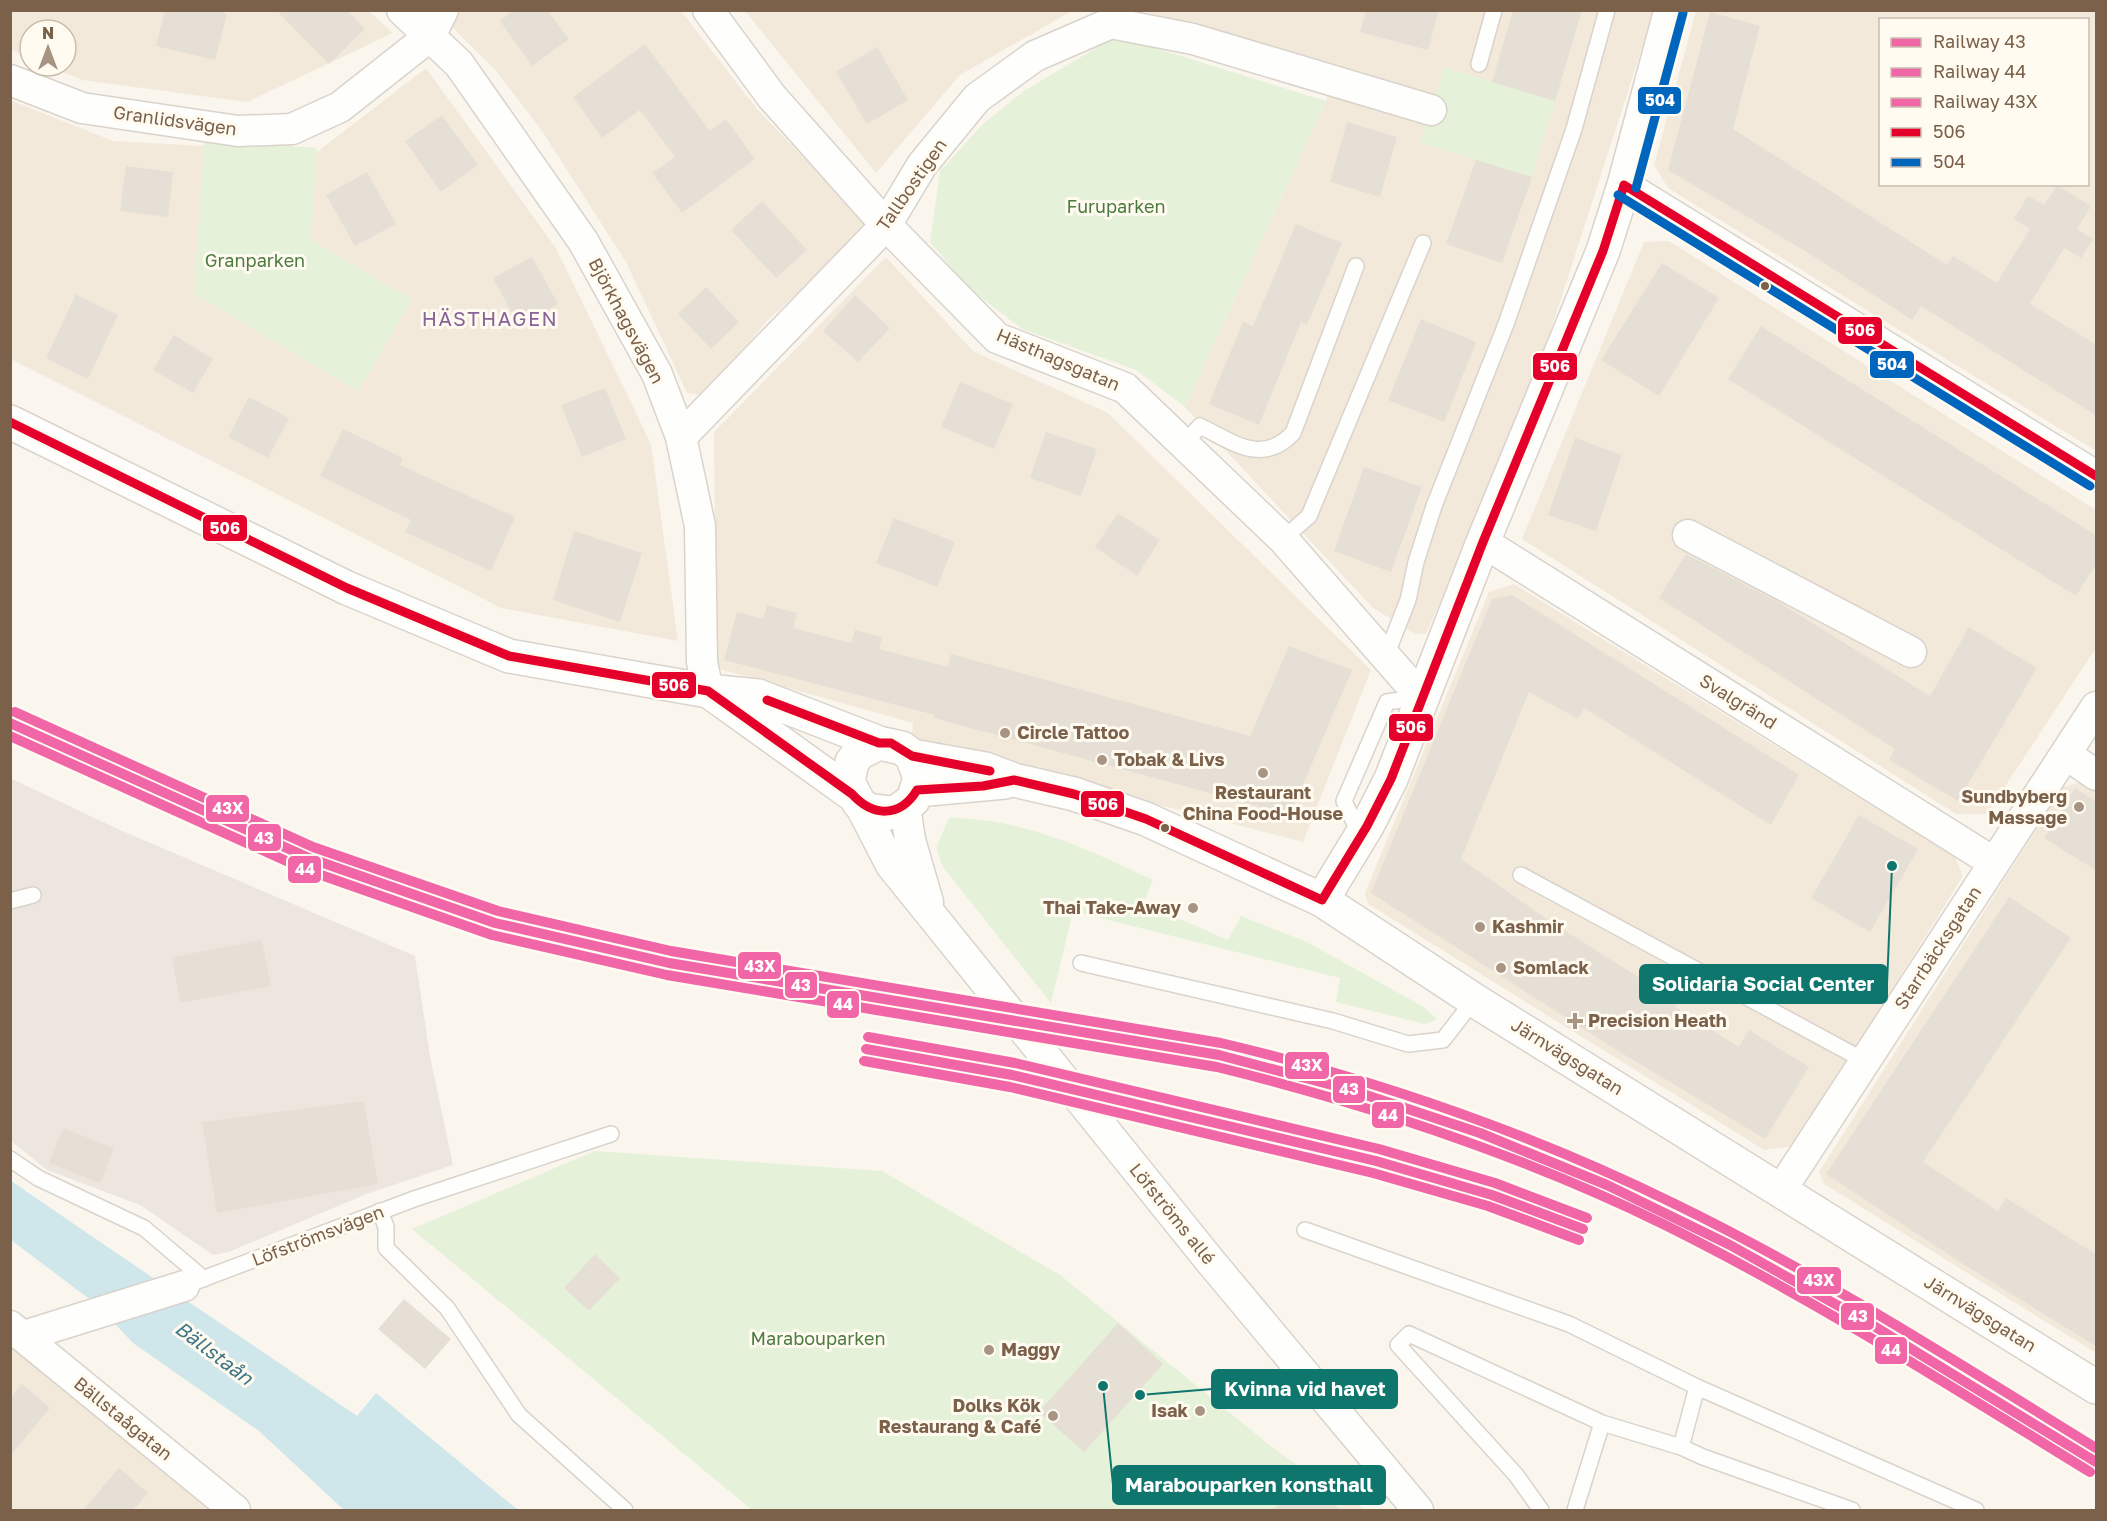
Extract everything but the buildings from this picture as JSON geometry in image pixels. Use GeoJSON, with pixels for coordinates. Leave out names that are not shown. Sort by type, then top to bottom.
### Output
{"type":"FeatureCollection","features":[{"type":"Feature","properties":{"kind":"street","name":"Björkhagsvägen"},"geometry":{"type":"LineString","coordinates":[[402,10],[436,23],[459,64],[583,242],[657,374],[681,436],[700,526],[702,662],[708,691]]}},
{"type":"Feature","properties":{"kind":"street","name":"Hästhagsgatan"},"geometry":{"type":"LineString","coordinates":[[708,10],[772,97],[886,225],[997,338],[1125,388],[1283,539],[1421,697]]}},
{"type":"Feature","properties":{"kind":"street"},"geometry":{"type":"LineString","coordinates":[[1322,900],[1360,837],[1391,779],[1483,542],[1603,251],[1624,185],[1671,10]]}},
{"type":"Feature","properties":{"kind":"street","name":"Tallbostigen"},"geometry":{"type":"LineString","coordinates":[[681,436],[886,225],[922,165],[977,98],[1035,56],[1110,17],[1193,39],[1431,110]]}},
{"type":"Feature","properties":{"kind":"street","name":"Granlidsvägen"},"geometry":{"type":"LineString","coordinates":[[10,80],[82,108],[238,131],[292,129],[340,107],[436,23]]}},
{"type":"Feature","properties":{"kind":"street"},"geometry":{"type":"LineString","coordinates":[[1624,185],[2097,476]]}},
{"type":"Feature","properties":{"kind":"street","name":"Järnvägsgatan"},"geometry":{"type":"LineString","coordinates":[[10,422],[347,588],[508,656],[708,691],[758,696],[879,743],[891,743],[912,756],[985,769],[1014,780],[1074,794],[1146,819],[1322,900],[1474,1000],[2097,1387]]}},
{"type":"Feature","properties":{"kind":"street"},"geometry":{"type":"LineString","coordinates":[[1688,535],[1911,652]]}},
{"type":"Feature","properties":{"kind":"street","name":"Svalgränd"},"geometry":{"type":"LineString","coordinates":[[1483,542],[1993,862]]}},
{"type":"Feature","properties":{"kind":"street","name":"Järnvägsgatan"},"geometry":{"type":"LineString","coordinates":[[708,691],[855,799],[878,813],[890,813],[911,798],[1014,780]]}},
{"type":"Feature","properties":{"kind":"street","name":"Starrbäcksgatan"},"geometry":{"type":"LineString","coordinates":[[1781,1190],[1993,862],[2067,755],[2097,707]]}},
{"type":"Feature","properties":{"kind":"street"},"geometry":{"type":"LineString","coordinates":[[855,799],[849,782],[852,762],[866,747],[879,743]]}},
{"type":"Feature","properties":{"kind":"street"},"geometry":{"type":"LineString","coordinates":[[2067,755],[2097,775]]}},
{"type":"Feature","properties":{"kind":"street"},"geometry":{"type":"LineString","coordinates":[[911,798],[920,778],[912,756]]}},
{"type":"Feature","properties":{"kind":"street","name":"Löfströms allé"},"geometry":{"type":"LineString","coordinates":[[911,798],[910,840],[931,914]]}},
{"type":"Feature","properties":{"kind":"street","name":"Löfströms allé"},"geometry":{"type":"LineString","coordinates":[[855,799],[891,865],[1211,1262],[1418,1510]]}},
{"type":"Feature","properties":{"kind":"street","name":"Löfströmsvägen"},"geometry":{"type":"LineString","coordinates":[[17,1331],[72,1322],[194,1283]]}},
{"type":"Feature","properties":{"kind":"street","name":"Bällstaågatan"},"geometry":{"type":"LineString","coordinates":[[17,1331],[235,1510]]}},
{"type":"Feature","properties":{"kind":"lane"},"geometry":{"type":"LineString","coordinates":[[1479,64],[1494,10]]}},
{"type":"Feature","properties":{"kind":"lane"},"geometry":{"type":"LineString","coordinates":[[1386,656],[1408,600],[1416,562],[1434,506],[1506,324],[1571,138],[1607,10]]}},
{"type":"Feature","properties":{"kind":"lane"},"geometry":{"type":"LineString","coordinates":[[1283,539],[1309,516],[1423,243]]}},
{"type":"Feature","properties":{"kind":"lane"},"geometry":{"type":"LineString","coordinates":[[1184,444],[1200,426],[1250,450],[1276,447],[1285,442],[1293,433],[1356,266]]}},
{"type":"Feature","properties":{"kind":"lane"},"geometry":{"type":"LineString","coordinates":[[1521,875],[1864,1061]]}},
{"type":"Feature","properties":{"kind":"lane"},"geometry":{"type":"LineString","coordinates":[[10,902],[33,895]]}},
{"type":"Feature","properties":{"kind":"lane"},"geometry":{"type":"LineString","coordinates":[[1081,963],[1333,1021],[1408,1044],[1443,1040],[1474,1000]]}},
{"type":"Feature","properties":{"kind":"lane","name":"Löfströmsvägen"},"geometry":{"type":"LineString","coordinates":[[194,1283],[380,1211],[611,1134]]}},
{"type":"Feature","properties":{"kind":"lane"},"geometry":{"type":"LineString","coordinates":[[10,1159],[38,1178],[144,1228],[194,1283]]}},
{"type":"Feature","properties":{"kind":"lane"},"geometry":{"type":"LineString","coordinates":[[380,1211],[386,1227],[386,1248],[447,1308],[519,1415],[625,1510]]}},
{"type":"Feature","properties":{"kind":"lane"},"geometry":{"type":"LineString","coordinates":[[1305,1230],[1569,1324],[1698,1387],[1977,1510]]}},
{"type":"Feature","properties":{"kind":"lane"},"geometry":{"type":"LineString","coordinates":[[1541,1510],[1516,1475],[1398,1345],[1409,1334],[1602,1423],[1681,1447],[1703,1458],[1852,1510]]}},
{"type":"Feature","properties":{"kind":"lane"},"geometry":{"type":"LineString","coordinates":[[1681,1447],[1698,1387]]}},
{"type":"Feature","properties":{"kind":"lane"},"geometry":{"type":"LineString","coordinates":[[1575,1510],[1602,1423]]}},
{"type":"Feature","properties":{"kind":"shaded area"},"geometry":{"type":"Polygon","coordinates":[[[10,11],[369,11],[393,33],[247,102],[77,78],[78,18],[18,18],[18,53],[11,50],[10,11]]]}},
{"type":"Feature","properties":{"kind":"shaded area"},"geometry":{"type":"Polygon","coordinates":[[[461,11],[681,11],[757,109],[869,226],[766,322],[706,396],[687,393],[626,262],[540,128],[495,70],[451,26],[461,11]]]}},
{"type":"Feature","properties":{"kind":"shaded area"},"geometry":{"type":"Polygon","coordinates":[[[745,11],[1072,11],[960,75],[876,173],[745,11]]]}},
{"type":"Feature","properties":{"kind":"shaded area"},"geometry":{"type":"Polygon","coordinates":[[[1142,11],[1654,11],[1523,416],[1426,634],[1416,634],[1373,608],[1185,407],[1326,101],[1339,66],[1142,11]]]}},
{"type":"Feature","properties":{"kind":"shaded area"},"geometry":{"type":"Polygon","coordinates":[[[1696,11],[2096,11],[2096,451],[1668,188],[1654,165],[1696,11]]]}},
{"type":"Feature","properties":{"kind":"shaded area"},"geometry":{"type":"Polygon","coordinates":[[[426,68],[556,248],[651,444],[678,641],[501,608],[11,359],[10,100],[113,141],[317,152],[426,68]]]}},
{"type":"Feature","properties":{"kind":"shaded area"},"geometry":{"type":"Polygon","coordinates":[[[1669,241],[2096,510],[2096,648],[1987,814],[1956,814],[1522,539],[1644,242],[1669,241]]]}},
{"type":"Feature","properties":{"kind":"shaded area"},"geometry":{"type":"Polygon","coordinates":[[[886,257],[973,351],[1108,413],[1371,670],[1303,842],[911,741],[913,723],[716,668],[714,432],[886,257]]]}},
{"type":"Feature","properties":{"kind":"shaded area"},"geometry":{"type":"Polygon","coordinates":[[[1514,584],[1955,857],[1963,876],[1794,1146],[1764,1150],[1368,904],[1365,893],[1489,592],[1514,584]]]}},
{"type":"Feature","properties":{"kind":"shaded area"},"geometry":{"type":"Polygon","coordinates":[[[10,778],[120,830],[415,956],[430,1056],[453,1165],[364,1195],[229,1252],[213,1255],[140,1205],[47,1170],[11,1141],[10,778]]]}},
{"type":"Feature","properties":{"kind":"shaded area"},"geometry":{"type":"Polygon","coordinates":[[[2084,781],[2096,790],[2096,1353],[1824,1184],[1819,1172],[2063,787],[2084,781]]]}},
{"type":"Feature","properties":{"kind":"shaded area"},"geometry":{"type":"Polygon","coordinates":[[[11,1340],[211,1510],[11,1510],[11,1340]]]}},
{"type":"Feature","properties":{"kind":"shaded area"},"geometry":{"type":"Polygon","coordinates":[[[1333,1474],[1363,1510],[1272,1510],[1314,1478],[1333,1474]]]}},
{"type":"Feature","properties":{"kind":"green space","name":"Furuparken"},"geometry":{"type":"Polygon","coordinates":[[[1116,36],[1326,101],[1185,407],[1136,370],[1022,329],[969,288],[930,242],[940,171],[983,124],[1024,91],[1116,36]]]}},
{"type":"Feature","properties":{"kind":"green space"},"geometry":{"type":"Polygon","coordinates":[[[1444,67],[1555,101],[1532,177],[1421,143],[1444,67]]]}},
{"type":"Feature","properties":{"kind":"green space","name":"Granparken"},"geometry":{"type":"Polygon","coordinates":[[[204,140],[317,148],[311,240],[412,300],[358,391],[194,294],[204,140]]]}},
{"type":"Feature","properties":{"kind":"green space"},"geometry":{"type":"Polygon","coordinates":[[[949,818],[976,819],[1029,829],[1104,857],[1153,880],[1143,903],[1228,940],[1241,916],[1307,942],[1422,1006],[1437,1019],[1425,1024],[1336,1002],[1340,978],[1073,911],[1051,1003],[943,867],[936,848],[949,818]]]}},
{"type":"Feature","properties":{"kind":"green space","name":"Marabouparken"},"geometry":{"type":"Polygon","coordinates":[[[595,1151],[882,1171],[1060,1275],[1267,1443],[1314,1478],[1272,1510],[752,1510],[412,1229],[595,1151]]]}},
{"type":"Feature","properties":{"kind":"water","name":"Bällstaån"},"geometry":{"type":"Polygon","coordinates":[[[10,1180],[357,1416],[376,1393],[518,1510],[344,1510],[259,1431],[133,1343],[96,1304],[11,1240],[10,1180]]]}},
{"type":"Feature","properties":{"kind":"rail line","name":"43X"},"geometry":{"type":"LineString","coordinates":[[15,712],[313,847],[498,911],[671,951],[1221,1043],[1338,1074],[1452,1111],[1565,1154],[1729,1231],[1889,1321],[2096,1448]]}},
{"type":"Feature","properties":{"kind":"rail line","name":"43"},"geometry":{"type":"LineString","coordinates":[[10,723],[309,858],[495,923],[669,963],[1219,1055],[1351,1090],[1480,1133],[1607,1185],[1730,1245],[1869,1323],[2096,1462]]}},
{"type":"Feature","properties":{"kind":"rail line","name":"44"},"geometry":{"type":"LineString","coordinates":[[10,736],[304,869],[492,935],[667,975],[1217,1067],[1332,1098],[1445,1134],[1556,1176],[1665,1225],[1720,1253],[1880,1344],[2090,1472]]}},
{"type":"Feature","properties":{"kind":"rail line","name":"43X"},"geometry":{"type":"LineString","coordinates":[[868,1037],[1015,1063],[1379,1149],[1495,1183],[1587,1218]]}},
{"type":"Feature","properties":{"kind":"rail line","name":"43"},"geometry":{"type":"LineString","coordinates":[[866,1049],[1012,1075],[1376,1161],[1492,1195],[1583,1229]]}},
{"type":"Feature","properties":{"kind":"rail line","name":"44"},"geometry":{"type":"LineString","coordinates":[[864,1061],[1010,1087],[1373,1173],[1488,1206],[1579,1240]]}},
{"type":"Feature","properties":{"kind":"transit line","name":"504"},"geometry":{"type":"LineString","coordinates":[[1636,188],[1683,13]]}},
{"type":"Feature","properties":{"kind":"transit line","name":"506"},"geometry":{"type":"LineString","coordinates":[[1624,185],[2096,476]]}},
{"type":"Feature","properties":{"kind":"transit line","name":"506"},"geometry":{"type":"LineString","coordinates":[[1322,900],[1367,826],[1391,779],[1483,542],[1603,251],[1624,185]]}},
{"type":"Feature","properties":{"kind":"transit line","name":"504"},"geometry":{"type":"LineString","coordinates":[[1618,195],[2090,486]]}},
{"type":"Feature","properties":{"kind":"transit line","name":"506"},"geometry":{"type":"LineString","coordinates":[[10,422],[347,588],[509,656],[708,691],[860,802],[877,810],[894,810],[903,806],[917,790],[983,786],[1014,780],[1074,794],[1146,819],[1322,900]]}},
{"type":"Feature","properties":{"kind":"transit line","name":"506"},"geometry":{"type":"LineString","coordinates":[[767,700],[879,743],[891,743],[912,756],[990,771]]}},
{"type":"Feature","properties":{"kind":"place","name":"Circle Tattoo"},"geometry":{"type":"Point","coordinates":[1005,733]}},
{"type":"Feature","properties":{"kind":"place","name":"Tobak & Livs"},"geometry":{"type":"Point","coordinates":[1102,760]}},
{"type":"Feature","properties":{"kind":"place","name":"Restaurant China Food-House"},"geometry":{"type":"Point","coordinates":[1263,773]}},
{"type":"Feature","properties":{"kind":"place","name":"Sundbyberg Massage"},"geometry":{"type":"Point","coordinates":[2079,807]}},
{"type":"Feature","properties":{"kind":"place","name":"Solidaria Social Center"},"geometry":{"type":"Point","coordinates":[1892,866]}},
{"type":"Feature","properties":{"kind":"place","name":"Thai Take-Away"},"geometry":{"type":"Point","coordinates":[1193,908]}},
{"type":"Feature","properties":{"kind":"place","name":"Kashmir"},"geometry":{"type":"Point","coordinates":[1480,927]}},
{"type":"Feature","properties":{"kind":"place","name":"Somlack"},"geometry":{"type":"Point","coordinates":[1501,968]}},
{"type":"Feature","properties":{"kind":"place","name":"Precision Heath"},"geometry":{"type":"Point","coordinates":[1575,1021]}},
{"type":"Feature","properties":{"kind":"place","name":"Maggy"},"geometry":{"type":"Point","coordinates":[989,1350]}},
{"type":"Feature","properties":{"kind":"place","name":"Marabouparken konsthall"},"geometry":{"type":"Point","coordinates":[1103,1386]}},
{"type":"Feature","properties":{"kind":"place","name":"Kvinna vid havet"},"geometry":{"type":"Point","coordinates":[1140,1395]}},
{"type":"Feature","properties":{"kind":"place","name":"Isak"},"geometry":{"type":"Point","coordinates":[1200,1411]}},
{"type":"Feature","properties":{"kind":"place","name":"Dolks Kök Restaurang & Café"},"geometry":{"type":"Point","coordinates":[1053,1416]}},
{"type":"Feature","properties":{"kind":"district","name":"HÄSTHAGEN"},"geometry":{"type":"Point","coordinates":[490,319]}}]}
